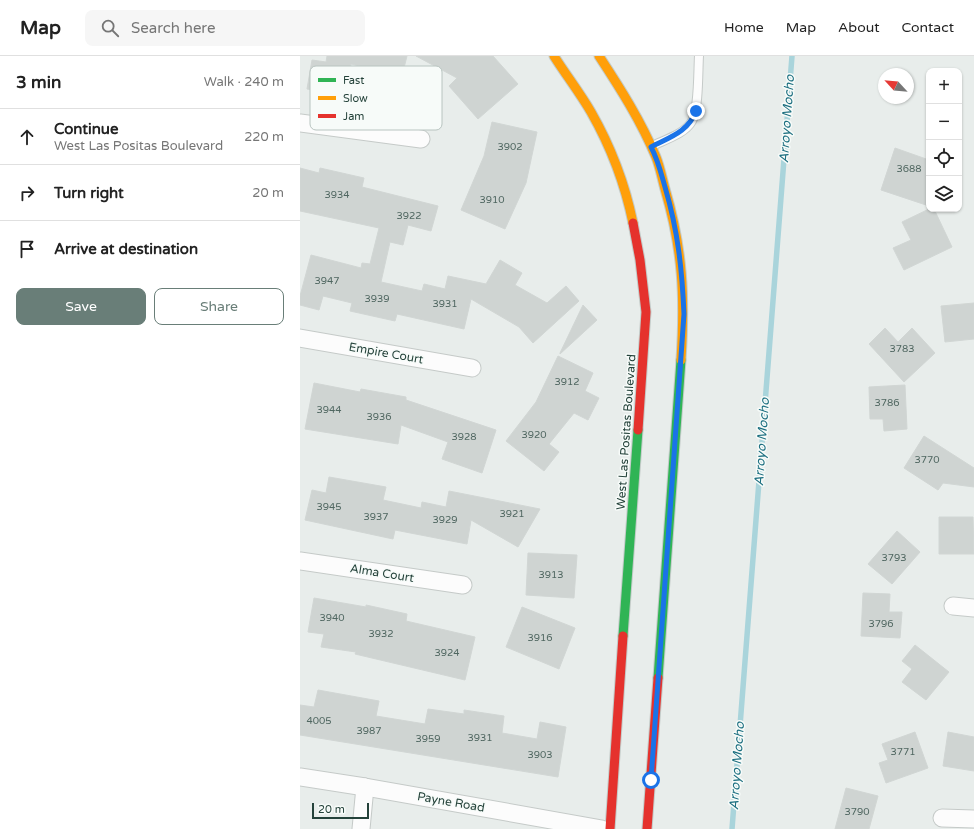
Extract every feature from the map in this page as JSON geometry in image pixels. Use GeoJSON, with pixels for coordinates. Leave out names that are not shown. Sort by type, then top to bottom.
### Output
{"type":"FeatureCollection","features":[{"type":"Feature","properties":{"kind":"main road","name":"West Las Positas Boulevard"},"geometry":{"type":"LineString","coordinates":[[554,56],[591,113],[616,164],[632,212],[643,267],[646,312],[610,829]]}},
{"type":"Feature","properties":{"kind":"main road"},"geometry":{"type":"LineString","coordinates":[[599,56],[632,108],[656,157],[672,212],[682,266],[684,314],[648,829]]}},
{"type":"Feature","properties":{"kind":"street"},"geometry":{"type":"LineString","coordinates":[[300,123],[310,124]]}},
{"type":"Feature","properties":{"kind":"street"},"geometry":{"type":"LineString","coordinates":[[353,130],[421,139]]}},
{"type":"Feature","properties":{"kind":"street","name":"Empire Court"},"geometry":{"type":"LineString","coordinates":[[300,338],[472,368]]}},
{"type":"Feature","properties":{"kind":"street","name":"Alma Court"},"geometry":{"type":"LineString","coordinates":[[300,561],[463,585]]}},
{"type":"Feature","properties":{"kind":"street"},"geometry":{"type":"LineString","coordinates":[[953,606],[974,608]]}},
{"type":"Feature","properties":{"kind":"street","name":"Payne Road"},"geometry":{"type":"LineString","coordinates":[[300,777],[602,829]]}},
{"type":"Feature","properties":{"kind":"street"},"geometry":{"type":"LineString","coordinates":[[360,829],[365,787]]}},
{"type":"Feature","properties":{"kind":"street"},"geometry":{"type":"LineString","coordinates":[[942,818],[974,819]]}},
{"type":"Feature","properties":{"kind":"lane"},"geometry":{"type":"LineString","coordinates":[[651,147],[684,130],[692,122],[696,111],[699,56]]}},
{"type":"Feature","properties":{"kind":"building"},"geometry":{"type":"Polygon","coordinates":[[[327,56],[407,56],[404,66],[360,66],[351,64],[351,66],[311,66],[312,60],[326,62],[327,56]]]}},
{"type":"Feature","properties":{"kind":"building"},"geometry":{"type":"Polygon","coordinates":[[[416,56],[493,56],[518,84],[478,119],[449,86],[457,78],[442,70],[442,66],[435,66],[416,56]]]}},
{"type":"Feature","properties":{"kind":"building"},"geometry":{"type":"Polygon","coordinates":[[[310,72],[310,89],[307,89],[310,72]]]}},
{"type":"Feature","properties":{"kind":"building"},"geometry":{"type":"Polygon","coordinates":[[[492,122],[537,132],[526,183],[505,229],[461,210],[484,156],[492,122]]]}},
{"type":"Feature","properties":{"kind":"building"},"geometry":{"type":"Polygon","coordinates":[[[895,148],[926,159],[926,205],[881,190],[895,148]]]}},
{"type":"Feature","properties":{"kind":"building"},"geometry":{"type":"Polygon","coordinates":[[[300,168],[319,173],[320,168],[364,178],[362,187],[438,206],[431,231],[408,225],[403,245],[390,242],[381,282],[422,291],[424,284],[445,289],[448,276],[486,284],[500,260],[522,273],[515,285],[547,303],[566,286],[579,301],[533,343],[519,327],[471,299],[464,329],[397,314],[395,321],[350,311],[352,303],[323,296],[319,310],[300,305],[300,296],[311,255],[361,268],[362,263],[370,264],[379,228],[300,211],[300,168]]]}},
{"type":"Feature","properties":{"kind":"building"},"geometry":{"type":"Polygon","coordinates":[[[926,210],[926,212],[935,212],[952,247],[904,270],[893,248],[911,240],[902,222],[926,210]]]}},
{"type":"Feature","properties":{"kind":"building"},"geometry":{"type":"Polygon","coordinates":[[[974,303],[974,339],[945,342],[941,306],[974,303]]]}},
{"type":"Feature","properties":{"kind":"building"},"geometry":{"type":"Polygon","coordinates":[[[583,305],[597,320],[560,354],[560,353],[583,305]]]}},
{"type":"Feature","properties":{"kind":"building"},"geometry":{"type":"Polygon","coordinates":[[[885,328],[898,342],[912,328],[935,353],[904,382],[869,344],[885,328]]]}},
{"type":"Feature","properties":{"kind":"building"},"geometry":{"type":"Polygon","coordinates":[[[558,356],[593,373],[585,391],[599,398],[588,420],[574,413],[549,444],[559,452],[544,471],[506,441],[536,402],[558,356]]]}},
{"type":"Feature","properties":{"kind":"building"},"geometry":{"type":"Polygon","coordinates":[[[314,383],[360,392],[361,389],[406,397],[406,400],[496,430],[482,473],[442,459],[448,442],[401,425],[398,444],[305,429],[314,383]]]}},
{"type":"Feature","properties":{"kind":"building"},"geometry":{"type":"Polygon","coordinates":[[[905,385],[907,429],[884,431],[883,419],[870,419],[869,387],[905,385]]]}},
{"type":"Feature","properties":{"kind":"building"},"geometry":{"type":"Polygon","coordinates":[[[924,436],[974,468],[974,487],[943,483],[938,490],[904,468],[924,436]]]}},
{"type":"Feature","properties":{"kind":"building"},"geometry":{"type":"Polygon","coordinates":[[[329,477],[386,487],[383,500],[421,508],[422,502],[446,507],[449,491],[540,509],[518,547],[471,520],[467,544],[395,530],[393,539],[305,520],[312,490],[326,493],[329,477]]]}},
{"type":"Feature","properties":{"kind":"building"},"geometry":{"type":"Polygon","coordinates":[[[939,517],[973,517],[974,554],[939,554],[939,517]]]}},
{"type":"Feature","properties":{"kind":"building"},"geometry":{"type":"Polygon","coordinates":[[[897,531],[920,552],[892,584],[868,564],[897,531]]]}},
{"type":"Feature","properties":{"kind":"building"},"geometry":{"type":"Polygon","coordinates":[[[528,553],[577,555],[574,598],[526,595],[528,553]]]}},
{"type":"Feature","properties":{"kind":"building"},"geometry":{"type":"Polygon","coordinates":[[[863,593],[890,594],[889,612],[902,612],[900,638],[861,636],[863,593]]]}},
{"type":"Feature","properties":{"kind":"building"},"geometry":{"type":"Polygon","coordinates":[[[314,598],[366,607],[366,605],[407,614],[406,621],[475,637],[465,680],[355,654],[356,652],[321,647],[324,634],[308,632],[314,598]]]}},
{"type":"Feature","properties":{"kind":"building"},"geometry":{"type":"Polygon","coordinates":[[[522,607],[575,628],[559,669],[506,647],[522,607]]]}},
{"type":"Feature","properties":{"kind":"building"},"geometry":{"type":"Polygon","coordinates":[[[915,645],[949,672],[926,700],[902,682],[912,669],[902,661],[915,645]]]}},
{"type":"Feature","properties":{"kind":"building"},"geometry":{"type":"Polygon","coordinates":[[[318,690],[379,701],[376,716],[425,724],[428,709],[464,714],[464,710],[504,716],[502,733],[537,739],[540,722],[566,727],[558,777],[300,735],[300,705],[314,707],[318,690]]]}},
{"type":"Feature","properties":{"kind":"building"},"geometry":{"type":"Polygon","coordinates":[[[915,732],[928,768],[886,783],[879,763],[888,760],[882,744],[915,732]]]}},
{"type":"Feature","properties":{"kind":"building"},"geometry":{"type":"Polygon","coordinates":[[[948,732],[974,737],[974,771],[943,766],[948,732]]]}},
{"type":"Feature","properties":{"kind":"building"},"geometry":{"type":"Polygon","coordinates":[[[846,788],[878,796],[869,829],[835,829],[846,788]]]}},
{"type":"Feature","properties":{"kind":"waterway","name":"Arroyo Mocho"},"geometry":{"type":"LineString","coordinates":[[732,829],[792,56]]}},
{"type":"Feature","properties":{"kind":"traffic: fast"},"geometry":{"type":"LineString","coordinates":[[658,678],[681,360]]}},
{"type":"Feature","properties":{"kind":"traffic: fast"},"geometry":{"type":"LineString","coordinates":[[623,636],[638,430]]}},
{"type":"Feature","properties":{"kind":"traffic: slow"},"geometry":{"type":"LineString","coordinates":[[554,56],[587,105],[605,139],[626,194],[633,223]]}},
{"type":"Feature","properties":{"kind":"traffic: slow"},"geometry":{"type":"LineString","coordinates":[[599,56],[637,118],[656,157],[660,169],[676,233],[679,253],[683,315],[681,360]]}},
{"type":"Feature","properties":{"kind":"traffic: jam"},"geometry":{"type":"LineString","coordinates":[[633,223],[640,260],[646,312],[638,430]]}},
{"type":"Feature","properties":{"kind":"traffic: jam"},"geometry":{"type":"LineString","coordinates":[[610,829],[623,636]]}},
{"type":"Feature","properties":{"kind":"traffic: jam"},"geometry":{"type":"LineString","coordinates":[[647,829],[658,678]]}},
{"type":"Feature","properties":{"kind":"route"},"geometry":{"type":"LineString","coordinates":[[651,780],[684,314],[682,266],[672,212],[656,157],[651,147],[684,130],[692,122],[696,111]]}}]}
